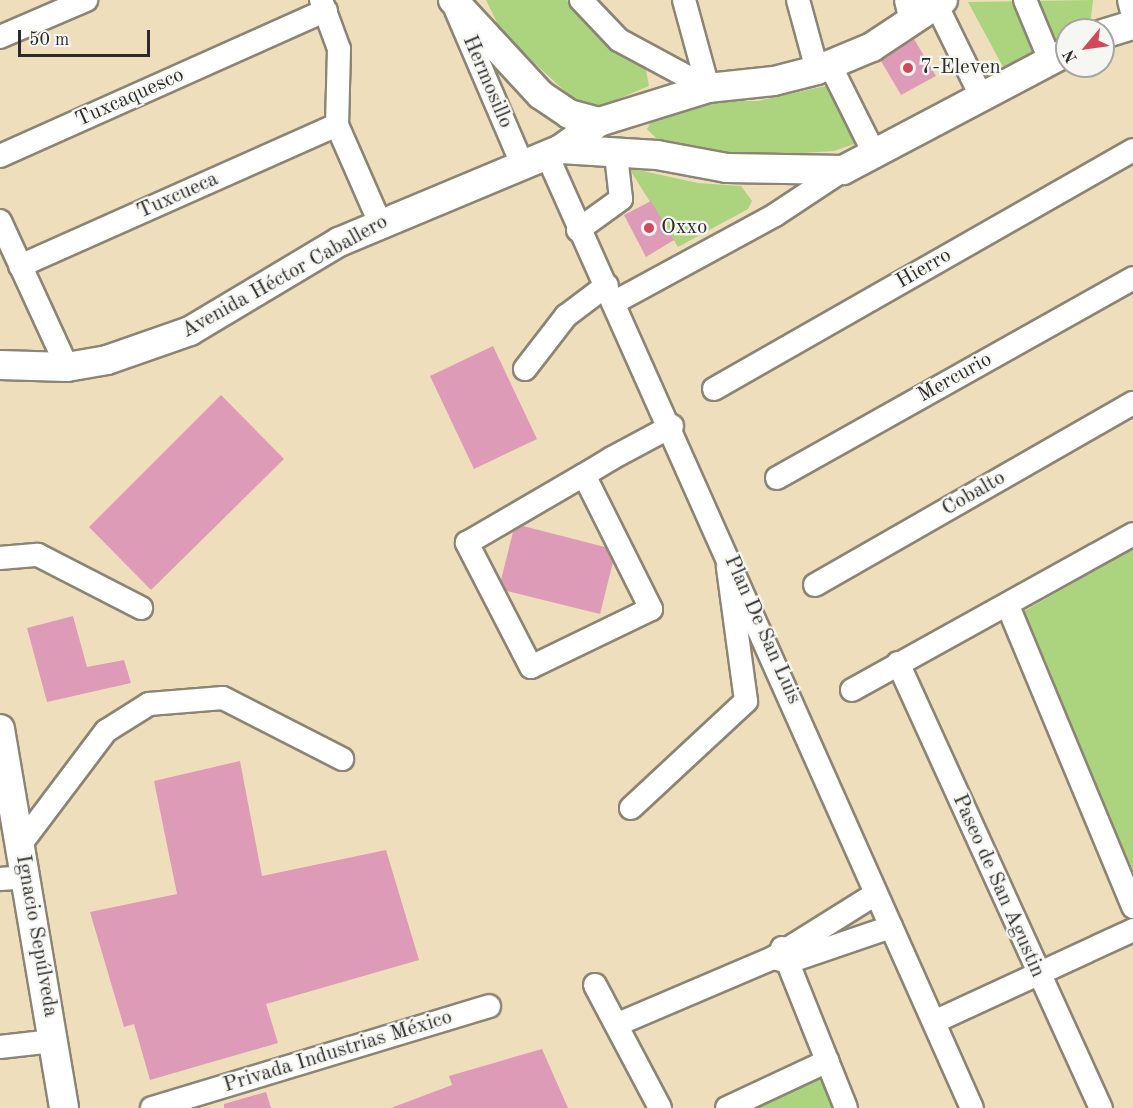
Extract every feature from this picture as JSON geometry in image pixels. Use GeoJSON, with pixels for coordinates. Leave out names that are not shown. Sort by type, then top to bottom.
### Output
{"type":"FeatureCollection","features":[{"type":"Feature","properties":{"kind":"main road"},"geometry":{"type":"LineString","coordinates":[[452,0],[542,95],[569,114],[599,122]]}},
{"type":"Feature","properties":{"kind":"main road"},"geometry":{"type":"LineString","coordinates":[[544,156],[599,122],[648,104],[708,88],[774,81],[823,67],[872,47],[908,11],[939,2]]}},
{"type":"Feature","properties":{"kind":"main road"},"geometry":{"type":"LineString","coordinates":[[1115,30],[1133,25]]}},
{"type":"Feature","properties":{"kind":"main road"},"geometry":{"type":"LineString","coordinates":[[544,156],[657,155],[727,168],[843,171],[980,94],[1055,58]]}},
{"type":"Feature","properties":{"kind":"main road"},"geometry":{"type":"LineString","coordinates":[[648,104],[642,127],[657,155]]}},
{"type":"Feature","properties":{"kind":"main road","name":"Avenida Héctor Caballero"},"geometry":{"type":"LineString","coordinates":[[0,366],[67,367],[107,360],[190,331],[380,223],[544,156]]}},
{"type":"Feature","properties":{"kind":"main road","name":"Ignacio Sepúlveda"},"geometry":{"type":"LineString","coordinates":[[0,729],[20,845],[13,878],[53,1041],[64,1108]]}},
{"type":"Feature","properties":{"kind":"street"},"geometry":{"type":"LineString","coordinates":[[0,37],[86,0]]}},
{"type":"Feature","properties":{"kind":"street","name":"Hermosillo"},"geometry":{"type":"LineString","coordinates":[[452,0],[544,156]]}},
{"type":"Feature","properties":{"kind":"street"},"geometry":{"type":"LineString","coordinates":[[581,0],[619,40],[708,88]]}},
{"type":"Feature","properties":{"kind":"street"},"geometry":{"type":"LineString","coordinates":[[684,0],[708,88]]}},
{"type":"Feature","properties":{"kind":"street"},"geometry":{"type":"LineString","coordinates":[[798,0],[823,67],[874,153]]}},
{"type":"Feature","properties":{"kind":"street"},"geometry":{"type":"LineString","coordinates":[[1025,0],[1055,49]]}},
{"type":"Feature","properties":{"kind":"street"},"geometry":{"type":"LineString","coordinates":[[1129,0],[1133,16]]}},
{"type":"Feature","properties":{"kind":"street"},"geometry":{"type":"LineString","coordinates":[[939,2],[980,94]]}},
{"type":"Feature","properties":{"kind":"street"},"geometry":{"type":"LineString","coordinates":[[324,5],[339,49],[337,125],[380,223]]}},
{"type":"Feature","properties":{"kind":"street","name":"Tuxcaquesco"},"geometry":{"type":"LineString","coordinates":[[0,156],[324,5]]}},
{"type":"Feature","properties":{"kind":"street","name":"Tuxcueca"},"geometry":{"type":"LineString","coordinates":[[20,266],[337,125]]}},
{"type":"Feature","properties":{"kind":"street","name":"Hierro"},"geometry":{"type":"LineString","coordinates":[[714,389],[1133,150]]}},
{"type":"Feature","properties":{"kind":"street"},"geometry":{"type":"LineString","coordinates":[[578,230],[621,199],[616,155]]}},
{"type":"Feature","properties":{"kind":"street","name":"Plan De San Luis"},"geometry":{"type":"LineString","coordinates":[[544,156],[578,230],[611,293],[672,426],[874,895],[891,927],[972,1108]]}},
{"type":"Feature","properties":{"kind":"street"},"geometry":{"type":"LineString","coordinates":[[525,369],[566,316],[776,215],[843,171]]}},
{"type":"Feature","properties":{"kind":"street"},"geometry":{"type":"LineString","coordinates":[[0,221],[67,367]]}},
{"type":"Feature","properties":{"kind":"street","name":"Mercurio"},"geometry":{"type":"LineString","coordinates":[[777,478],[1133,278]]}},
{"type":"Feature","properties":{"kind":"street","name":"Cobalto"},"geometry":{"type":"LineString","coordinates":[[815,585],[1133,403]]}},
{"type":"Feature","properties":{"kind":"street"},"geometry":{"type":"LineString","coordinates":[[584,475],[651,609],[531,667],[467,543],[584,475],[672,426]]}},
{"type":"Feature","properties":{"kind":"street"},"geometry":{"type":"LineString","coordinates":[[852,690],[898,663],[1008,606],[1133,534]]}},
{"type":"Feature","properties":{"kind":"street"},"geometry":{"type":"LineString","coordinates":[[631,808],[746,701],[726,548]]}},
{"type":"Feature","properties":{"kind":"street"},"geometry":{"type":"LineString","coordinates":[[0,558],[38,555],[141,608]]}},
{"type":"Feature","properties":{"kind":"street"},"geometry":{"type":"LineString","coordinates":[[1008,606],[1133,907]]}},
{"type":"Feature","properties":{"kind":"street","name":"Paseo de San Agustin"},"geometry":{"type":"LineString","coordinates":[[898,663],[1037,974],[1101,1108]]}},
{"type":"Feature","properties":{"kind":"street"},"geometry":{"type":"LineString","coordinates":[[20,845],[106,732],[149,704],[223,698],[342,759]]}},
{"type":"Feature","properties":{"kind":"street"},"geometry":{"type":"LineString","coordinates":[[781,956],[874,895]]}},
{"type":"Feature","properties":{"kind":"street"},"geometry":{"type":"LineString","coordinates":[[618,1024],[781,956],[891,927]]}},
{"type":"Feature","properties":{"kind":"street"},"geometry":{"type":"LineString","coordinates":[[934,1022],[1133,930]]}},
{"type":"Feature","properties":{"kind":"street"},"geometry":{"type":"LineString","coordinates":[[781,956],[828,1061],[846,1108]]}},
{"type":"Feature","properties":{"kind":"street"},"geometry":{"type":"LineString","coordinates":[[595,985],[618,1024],[660,1108]]}},
{"type":"Feature","properties":{"kind":"street","name":"Privada Industrias México"},"geometry":{"type":"LineString","coordinates":[[152,1108],[489,1006]]}},
{"type":"Feature","properties":{"kind":"street"},"geometry":{"type":"LineString","coordinates":[[0,1047],[53,1041]]}},
{"type":"Feature","properties":{"kind":"street"},"geometry":{"type":"LineString","coordinates":[[728,1108],[828,1061]]}},
{"type":"Feature","properties":{"kind":"green space"},"geometry":{"type":"Polygon","coordinates":[[[486,0],[567,0],[599,39],[646,70],[649,86],[594,109],[583,108],[502,33],[486,0]]]}},
{"type":"Feature","properties":{"kind":"green space"},"geometry":{"type":"Polygon","coordinates":[[[1093,0],[1091,18],[1055,18],[1055,41],[1003,67],[968,2],[1093,0]]]}},
{"type":"Feature","properties":{"kind":"green space"},"geometry":{"type":"Polygon","coordinates":[[[830,85],[863,141],[834,151],[752,156],[659,141],[647,129],[654,116],[700,101],[758,101],[830,85]]]}},
{"type":"Feature","properties":{"kind":"green space"},"geometry":{"type":"Polygon","coordinates":[[[629,168],[698,183],[741,186],[752,201],[748,209],[678,247],[629,168]]]}},
{"type":"Feature","properties":{"kind":"green space"},"geometry":{"type":"Polygon","coordinates":[[[1133,549],[1133,870],[1019,614],[1133,549]]]}},
{"type":"Feature","properties":{"kind":"green space"},"geometry":{"type":"Polygon","coordinates":[[[821,1077],[835,1108],[752,1108],[821,1077]]]}},
{"type":"Feature","properties":{"kind":"building","name":"7-Eleven"},"geometry":{"type":"Polygon","coordinates":[[[914,39],[936,76],[901,95],[881,61],[914,39]]]}},
{"type":"Feature","properties":{"kind":"building","name":"Oxxo"},"geometry":{"type":"Polygon","coordinates":[[[651,201],[674,240],[646,257],[624,215],[651,201]]]}},
{"type":"Feature","properties":{"kind":"building"},"geometry":{"type":"Polygon","coordinates":[[[493,346],[537,439],[474,469],[430,376],[493,346]]]}},
{"type":"Feature","properties":{"kind":"building"},"geometry":{"type":"Polygon","coordinates":[[[221,395],[284,459],[151,590],[89,527],[221,395]]]}},
{"type":"Feature","properties":{"kind":"building"},"geometry":{"type":"Polygon","coordinates":[[[523,526],[605,547],[613,562],[600,614],[507,591],[501,580],[513,532],[523,526]]]}},
{"type":"Feature","properties":{"kind":"building"},"geometry":{"type":"Polygon","coordinates":[[[73,616],[87,667],[124,660],[131,683],[47,702],[27,628],[73,616]]]}},
{"type":"Feature","properties":{"kind":"building"},"geometry":{"type":"Polygon","coordinates":[[[240,761],[262,876],[386,850],[419,960],[266,1004],[278,1043],[150,1080],[134,1024],[124,1027],[90,912],[177,894],[154,781],[240,761]]]}},
{"type":"Feature","properties":{"kind":"building"},"geometry":{"type":"Polygon","coordinates":[[[542,1049],[568,1108],[391,1108],[452,1085],[449,1076],[542,1049]]]}},
{"type":"Feature","properties":{"kind":"building"},"geometry":{"type":"Polygon","coordinates":[[[266,1092],[271,1108],[224,1108],[224,1104],[266,1092]]]}},
{"type":"Feature","properties":{"kind":"place","name":"7-Eleven"},"geometry":{"type":"Point","coordinates":[908,68]}},
{"type":"Feature","properties":{"kind":"place","name":"Oxxo"},"geometry":{"type":"Point","coordinates":[649,228]}}]}
